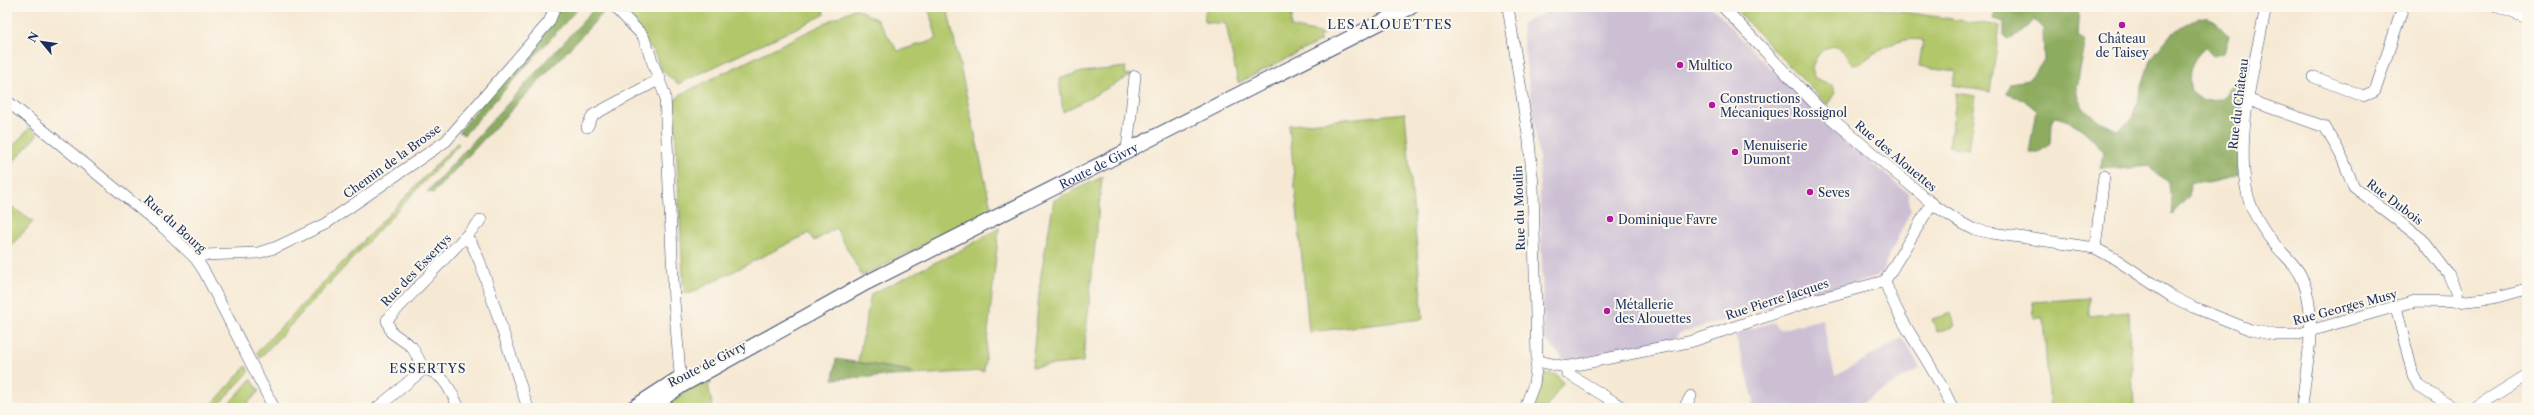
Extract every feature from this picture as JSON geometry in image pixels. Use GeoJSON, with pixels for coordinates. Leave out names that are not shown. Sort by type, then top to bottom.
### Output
{"type":"FeatureCollection","features":[{"type":"Feature","properties":{"kind":"main road","name":"Route de Givry"},"geometry":{"type":"LineString","coordinates":[[633,408],[680,382],[729,351],[786,327],[1127,149],[1411,7]]}},
{"type":"Feature","properties":{"kind":"main road","name":"Route de Givry"},"geometry":{"type":"LineString","coordinates":[[649,408],[680,382]]}},
{"type":"Feature","properties":{"kind":"street","name":"Chemin de la Brosse"},"geometry":{"type":"LineString","coordinates":[[196,259],[204,255],[258,253],[277,247],[326,224],[446,141],[549,22],[555,7]]}},
{"type":"Feature","properties":{"kind":"street"},"geometry":{"type":"LineString","coordinates":[[615,7],[643,36],[665,96],[680,382]]}},
{"type":"Feature","properties":{"kind":"street","name":"Rue du Moulin"},"geometry":{"type":"LineString","coordinates":[[1508,7],[1529,141],[1532,178],[1537,361],[1534,384],[1525,408]]}},
{"type":"Feature","properties":{"kind":"street","name":"Rue des Alouettes"},"geometry":{"type":"LineString","coordinates":[[1723,7],[1820,108],[1932,203],[1958,222],[1973,228],[2047,240]]}},
{"type":"Feature","properties":{"kind":"street","name":"Rue du Château"},"geometry":{"type":"LineString","coordinates":[[2266,7],[2249,100],[2244,164],[2246,188],[2258,221],[2301,276],[2312,331],[2302,408]]}},
{"type":"Feature","properties":{"kind":"street"},"geometry":{"type":"LineString","coordinates":[[2314,77],[2363,96],[2375,91],[2403,7]]}},
{"type":"Feature","properties":{"kind":"street"},"geometry":{"type":"LineString","coordinates":[[2498,7],[2527,18]]}},
{"type":"Feature","properties":{"kind":"street"},"geometry":{"type":"LineString","coordinates":[[1127,149],[1135,76]]}},
{"type":"Feature","properties":{"kind":"street"},"geometry":{"type":"LineString","coordinates":[[587,127],[593,115],[660,79]]}},
{"type":"Feature","properties":{"kind":"street","name":"Rue Dubois"},"geometry":{"type":"LineString","coordinates":[[2249,100],[2325,127],[2342,155],[2354,187],[2422,239],[2448,274],[2456,292],[2457,302]]}},
{"type":"Feature","properties":{"kind":"street","name":"Rue du Bourg"},"geometry":{"type":"LineString","coordinates":[[7,102],[164,228],[196,259],[204,271],[274,408]]}},
{"type":"Feature","properties":{"kind":"street"},"geometry":{"type":"LineString","coordinates":[[2095,248],[2104,176]]}},
{"type":"Feature","properties":{"kind":"street"},"geometry":{"type":"LineString","coordinates":[[1932,203],[1885,281],[1905,327],[1946,392],[1952,408]]}},
{"type":"Feature","properties":{"kind":"street","name":"Rue des Essertys"},"geometry":{"type":"LineString","coordinates":[[424,369],[412,347],[391,332],[387,320],[481,220]]}},
{"type":"Feature","properties":{"kind":"street","name":"Rue des Essertys"},"geometry":{"type":"LineString","coordinates":[[464,239],[471,242],[480,262],[528,408]]}},
{"type":"Feature","properties":{"kind":"street","name":"Rue Georges Musy"},"geometry":{"type":"LineString","coordinates":[[2047,240],[2095,248],[2117,260],[2170,296],[2228,322],[2251,330],[2275,335],[2295,335],[2312,331],[2332,323],[2415,301],[2457,302],[2493,298],[2527,289]]}},
{"type":"Feature","properties":{"kind":"street","name":"Rue Pierre Jacques"},"geometry":{"type":"LineString","coordinates":[[1537,361],[1566,367],[1693,340],[1814,300],[1885,281]]}},
{"type":"Feature","properties":{"kind":"street"},"geometry":{"type":"LineString","coordinates":[[2396,307],[2413,375],[2418,386],[2454,408]]}},
{"type":"Feature","properties":{"kind":"street"},"geometry":{"type":"LineString","coordinates":[[1566,367],[1567,373],[1624,408]]}},
{"type":"Feature","properties":{"kind":"street"},"geometry":{"type":"LineString","coordinates":[[377,408],[424,369],[440,375],[445,380],[459,408]]}},
{"type":"Feature","properties":{"kind":"street"},"geometry":{"type":"LineString","coordinates":[[2474,408],[2527,375]]}},
{"type":"Feature","properties":{"kind":"street"},"geometry":{"type":"LineString","coordinates":[[1684,408],[1691,396]]}},
{"type":"Feature","properties":{"kind":"shaded area"},"geometry":{"type":"Polygon","coordinates":[[[1558,7],[1712,7],[1757,55],[1847,143],[1908,193],[1911,210],[1882,271],[1876,277],[1680,333],[1674,339],[1608,354],[1564,360],[1544,338],[1539,158],[1521,24],[1558,7]]]}},
{"type":"Feature","properties":{"kind":"shaded area"},"geometry":{"type":"Polygon","coordinates":[[[1822,319],[1835,376],[1902,338],[1920,368],[1853,408],[1750,408],[1754,401],[1735,334],[1774,322],[1779,330],[1822,319]]]}},
{"type":"Feature","properties":{"kind":"green space"},"geometry":{"type":"Polygon","coordinates":[[[560,7],[579,7],[464,135],[459,132],[560,7]]]}},
{"type":"Feature","properties":{"kind":"green space"},"geometry":{"type":"Polygon","coordinates":[[[620,7],[823,7],[824,15],[678,84],[661,70],[656,56],[620,7]]]}},
{"type":"Feature","properties":{"kind":"green space"},"geometry":{"type":"Polygon","coordinates":[[[928,7],[947,7],[992,212],[862,276],[836,228],[814,241],[809,233],[691,293],[684,294],[674,101],[681,94],[856,8],[877,20],[898,51],[937,39],[928,7]]]}},
{"type":"Feature","properties":{"kind":"green space"},"geometry":{"type":"Polygon","coordinates":[[[1206,7],[1293,7],[1291,27],[1324,34],[1319,37],[1321,41],[1238,83],[1226,24],[1204,22],[1206,7]]]}},
{"type":"Feature","properties":{"kind":"green space"},"geometry":{"type":"Polygon","coordinates":[[[1733,7],[1869,7],[2000,26],[1990,92],[1953,85],[1955,71],[1919,66],[1923,40],[1903,40],[1885,47],[1861,63],[1852,65],[1843,51],[1837,47],[1832,46],[1821,52],[1816,58],[1812,67],[1814,77],[1833,86],[1835,93],[1827,105],[1733,7]]]}},
{"type":"Feature","properties":{"kind":"green space"},"geometry":{"type":"Polygon","coordinates":[[[1996,7],[2079,7],[2077,36],[2086,41],[2077,94],[2079,100],[2087,111],[2099,121],[2118,130],[2132,119],[2150,60],[2171,34],[2199,17],[2208,18],[2229,35],[2224,53],[2213,56],[2205,48],[2196,58],[2191,68],[2189,80],[2191,92],[2202,100],[2221,99],[2236,82],[2244,85],[2239,137],[2238,176],[2208,183],[2190,182],[2189,196],[2172,214],[2169,183],[2149,166],[2120,169],[2101,168],[2103,152],[2088,135],[2076,125],[2063,119],[2055,117],[2052,123],[2051,143],[2038,153],[2029,153],[2036,110],[2024,100],[2007,94],[2010,83],[2028,80],[2044,61],[2043,29],[2034,20],[2024,31],[2008,39],[2004,35],[2004,22],[1993,19],[1996,7]]]}},
{"type":"Feature","properties":{"kind":"green space"},"geometry":{"type":"Polygon","coordinates":[[[595,8],[604,12],[433,193],[427,192],[595,8]]]}},
{"type":"Feature","properties":{"kind":"green space"},"geometry":{"type":"Polygon","coordinates":[[[1126,67],[1125,74],[1132,75],[1063,112],[1059,79],[1082,72],[1126,67]]]}},
{"type":"Feature","properties":{"kind":"green space"},"geometry":{"type":"Polygon","coordinates":[[[1957,93],[1976,96],[1968,149],[1949,146],[1957,93]]]}},
{"type":"Feature","properties":{"kind":"green space"},"geometry":{"type":"Polygon","coordinates":[[[1405,113],[1423,319],[1309,332],[1289,125],[1405,113]]]}},
{"type":"Feature","properties":{"kind":"green space"},"geometry":{"type":"Polygon","coordinates":[[[30,127],[38,134],[7,169],[7,153],[30,127]]]}},
{"type":"Feature","properties":{"kind":"green space"},"geometry":{"type":"Polygon","coordinates":[[[457,143],[459,144],[260,358],[257,352],[457,143]]]}},
{"type":"Feature","properties":{"kind":"green space"},"geometry":{"type":"Polygon","coordinates":[[[1102,177],[1083,362],[1032,367],[1041,274],[1054,200],[1102,177]]]}},
{"type":"Feature","properties":{"kind":"green space"},"geometry":{"type":"Polygon","coordinates":[[[7,203],[33,222],[7,250],[7,203]]]}},
{"type":"Feature","properties":{"kind":"green space"},"geometry":{"type":"Polygon","coordinates":[[[999,228],[984,371],[912,375],[910,371],[858,362],[871,294],[965,248],[999,228]]]}},
{"type":"Feature","properties":{"kind":"green space"},"geometry":{"type":"Polygon","coordinates":[[[2089,298],[2089,316],[2129,312],[2134,408],[2050,408],[2043,318],[2034,318],[2033,302],[2089,298]]]}},
{"type":"Feature","properties":{"kind":"green space"},"geometry":{"type":"Polygon","coordinates":[[[1951,313],[1955,326],[1937,332],[1932,319],[1951,313]]]}},
{"type":"Feature","properties":{"kind":"green space"},"geometry":{"type":"Polygon","coordinates":[[[836,359],[910,371],[912,375],[833,379],[836,359]]]}},
{"type":"Feature","properties":{"kind":"green space"},"geometry":{"type":"Polygon","coordinates":[[[246,366],[249,372],[215,408],[209,408],[246,366]]]}},
{"type":"Feature","properties":{"kind":"green space"},"geometry":{"type":"Polygon","coordinates":[[[1551,373],[1558,376],[1563,383],[1546,408],[1528,408],[1539,379],[1543,375],[1551,373]]]}},
{"type":"Feature","properties":{"kind":"green space"},"geometry":{"type":"Polygon","coordinates":[[[710,376],[711,384],[708,385],[713,408],[654,408],[710,376]]]}},
{"type":"Feature","properties":{"kind":"green space"},"geometry":{"type":"Polygon","coordinates":[[[251,379],[259,391],[243,408],[225,408],[251,379]]]}},
{"type":"Feature","properties":{"kind":"place","name":"Château de Taisey"},"geometry":{"type":"Point","coordinates":[2122,25]}},
{"type":"Feature","properties":{"kind":"place","name":"Multico"},"geometry":{"type":"Point","coordinates":[1680,65]}},
{"type":"Feature","properties":{"kind":"place","name":"Constructions Mécaniques Rossignol"},"geometry":{"type":"Point","coordinates":[1712,105]}},
{"type":"Feature","properties":{"kind":"place","name":"Menuiserie Dumont"},"geometry":{"type":"Point","coordinates":[1735,152]}},
{"type":"Feature","properties":{"kind":"place","name":"Seves"},"geometry":{"type":"Point","coordinates":[1810,192]}},
{"type":"Feature","properties":{"kind":"place","name":"Dominique Favre"},"geometry":{"type":"Point","coordinates":[1610,219]}},
{"type":"Feature","properties":{"kind":"place","name":"Métallerie des Alouettes"},"geometry":{"type":"Point","coordinates":[1607,311]}},
{"type":"Feature","properties":{"kind":"district","name":"LES ALOUETTES"},"geometry":{"type":"Point","coordinates":[1390,24]}},
{"type":"Feature","properties":{"kind":"district","name":"ESSERTYS"},"geometry":{"type":"Point","coordinates":[428,368]}}]}
